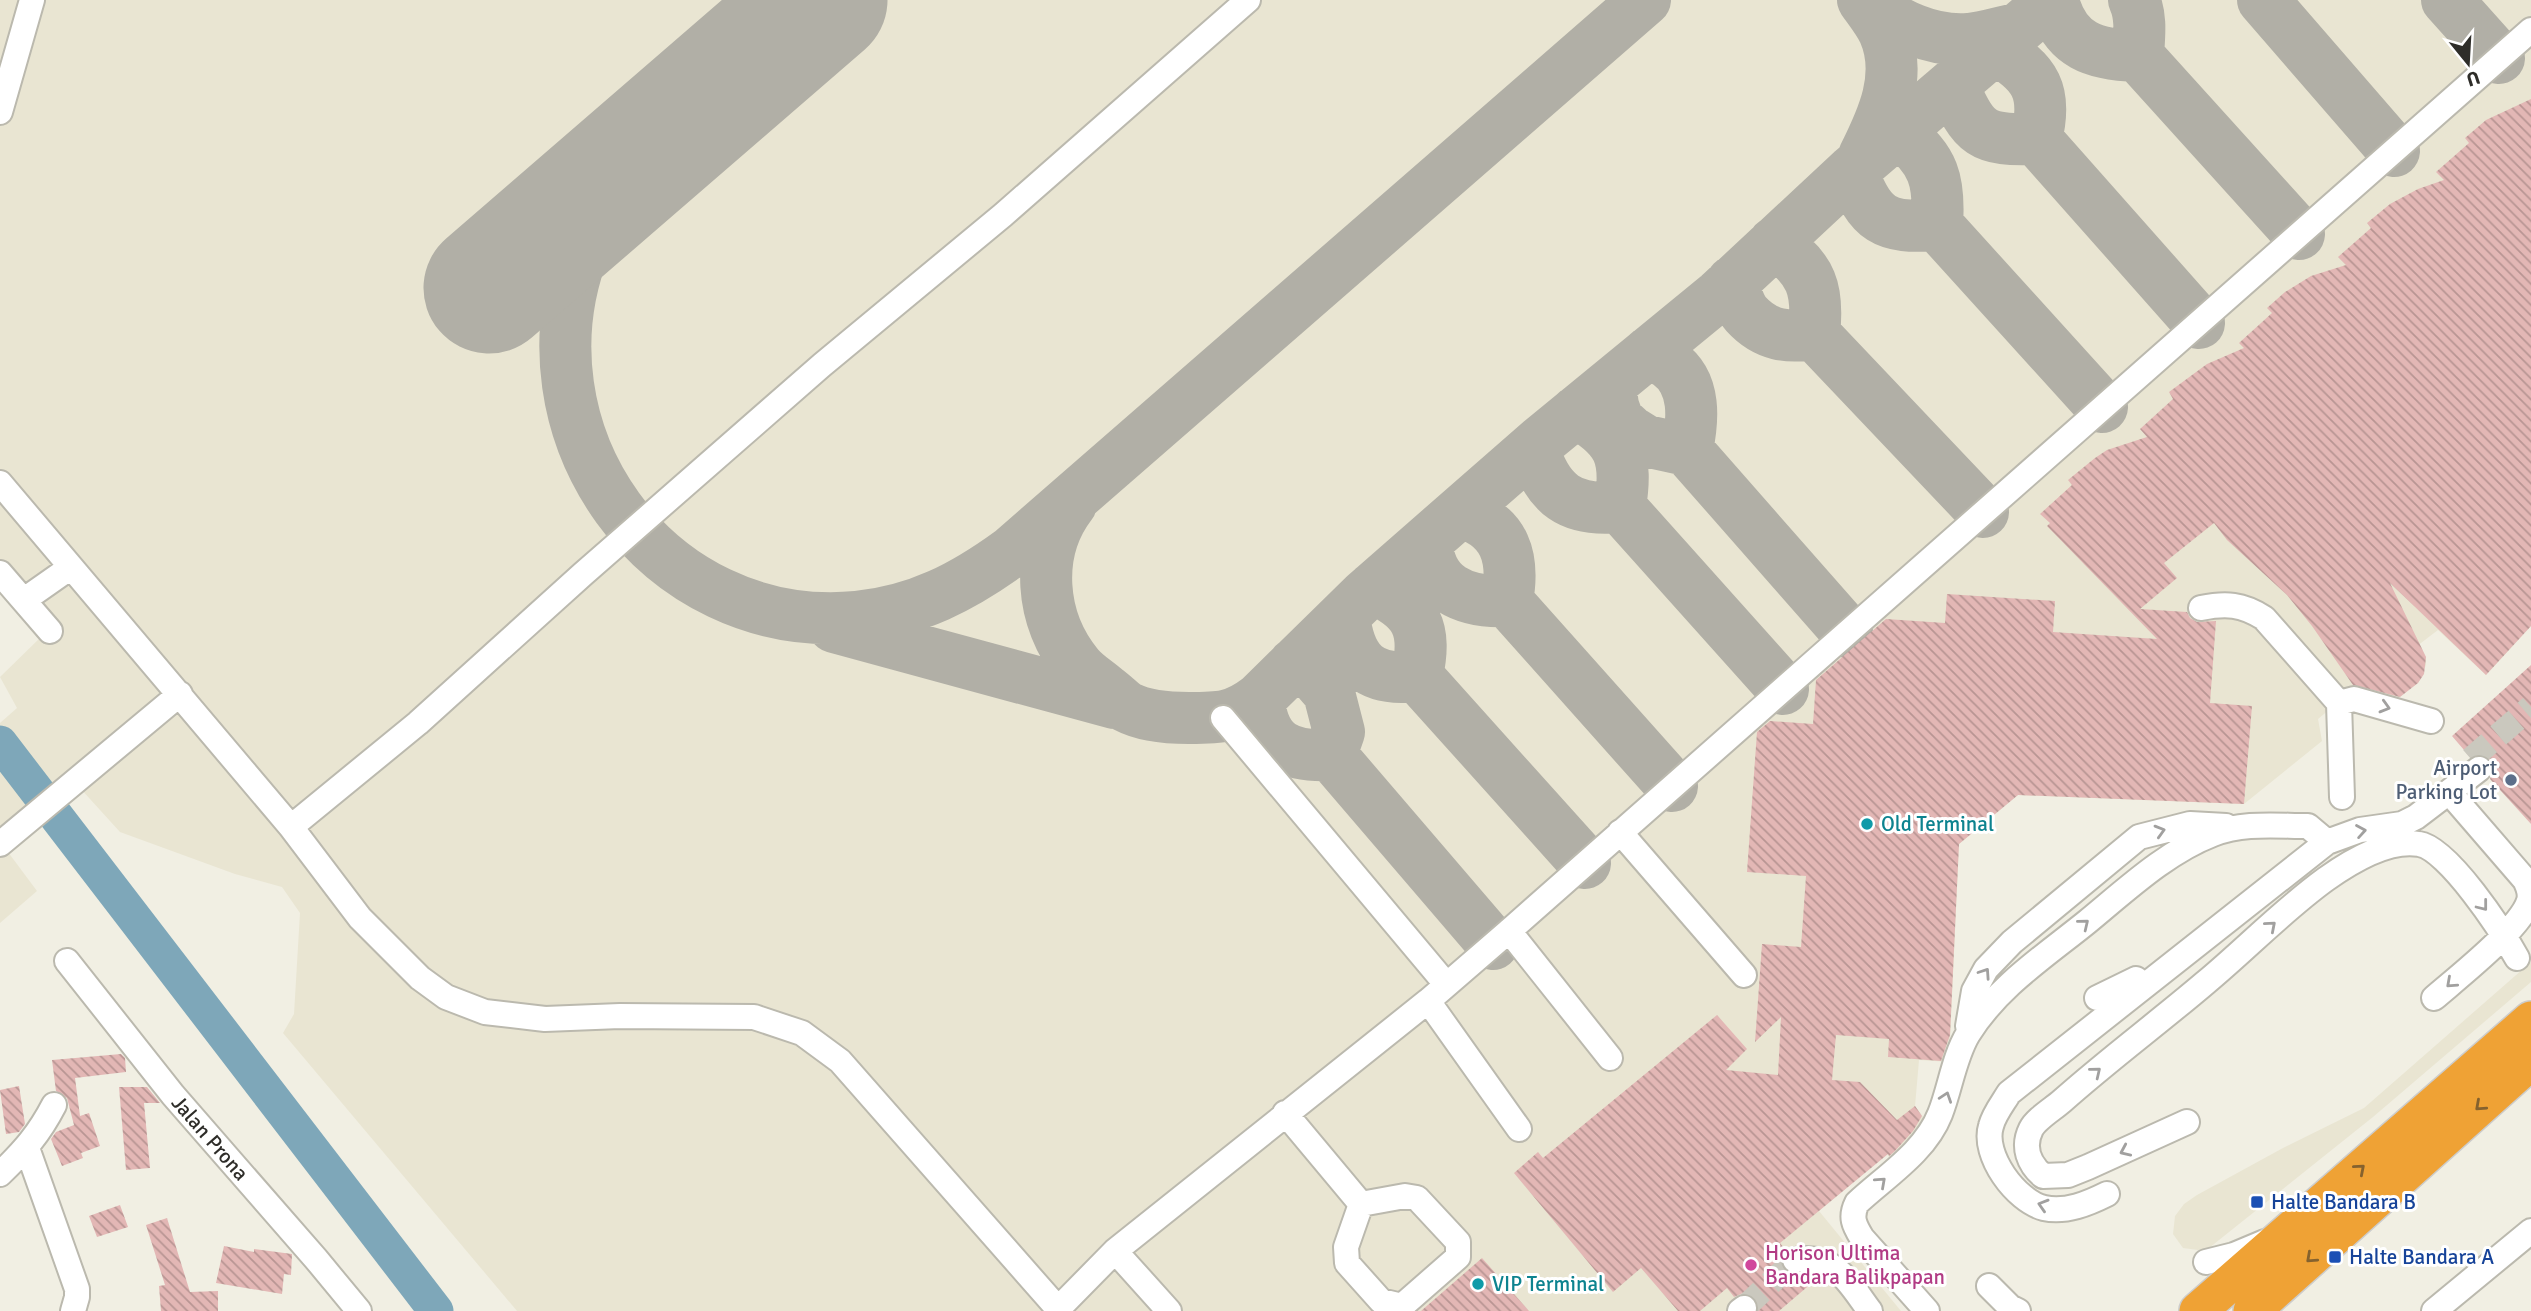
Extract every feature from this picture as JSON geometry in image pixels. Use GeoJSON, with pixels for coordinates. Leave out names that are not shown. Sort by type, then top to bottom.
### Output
{"type":"FeatureCollection","features":[{"type":"Feature","properties":{"kind":"highway"},"geometry":{"type":"LineString","coordinates":[[2198,1311],[2531,1020]]}},
{"type":"Feature","properties":{"kind":"highway"},"geometry":{"type":"LineString","coordinates":[[2251,1308],[2531,1061]]}},
{"type":"Feature","properties":{"kind":"street"},"geometry":{"type":"LineString","coordinates":[[0,112],[32,0]]}},
{"type":"Feature","properties":{"kind":"street"},"geometry":{"type":"LineString","coordinates":[[291,827],[418,723],[583,573],[811,374],[1003,215],[1248,0]]}},
{"type":"Feature","properties":{"kind":"street"},"geometry":{"type":"LineString","coordinates":[[0,483],[291,827],[360,918],[420,978],[446,997],[485,1012],[545,1018],[754,1017],[802,1033],[841,1061],[1058,1310],[1115,1251],[1428,1001],[1509,931],[2531,30]]}},
{"type":"Feature","properties":{"kind":"street"},"geometry":{"type":"LineString","coordinates":[[24,600],[71,567]]}},
{"type":"Feature","properties":{"kind":"street"},"geometry":{"type":"LineString","coordinates":[[0,573],[50,631]]}},
{"type":"Feature","properties":{"kind":"street"},"geometry":{"type":"LineString","coordinates":[[2201,608],[2236,604],[2263,618],[2339,703],[2342,797]]}},
{"type":"Feature","properties":{"kind":"street"},"geometry":{"type":"LineString","coordinates":[[0,844],[180,694]]}},
{"type":"Feature","properties":{"kind":"street"},"geometry":{"type":"LineString","coordinates":[[2339,703],[2354,699],[2431,721]]}},
{"type":"Feature","properties":{"kind":"street"},"geometry":{"type":"LineString","coordinates":[[1223,718],[1446,984]]}},
{"type":"Feature","properties":{"kind":"street"},"geometry":{"type":"LineString","coordinates":[[2108,1194],[2086,1204],[2064,1209],[2043,1208],[2013,1187],[1999,1171],[1990,1129],[2009,1093],[2327,842],[2360,830],[2402,824],[2416,817],[2449,792],[2475,764],[2416,817]]}},
{"type":"Feature","properties":{"kind":"street"},"geometry":{"type":"LineString","coordinates":[[2434,998],[2505,935],[2529,901],[2525,880],[2449,792]]}},
{"type":"Feature","properties":{"kind":"street"},"geometry":{"type":"LineString","coordinates":[[1927,1311],[1862,1238],[1855,1228],[1853,1211],[1857,1203],[1920,1147],[1932,1131],[1966,1037],[1975,991],[1986,969],[2012,942],[2139,837],[2190,824],[2308,825],[2327,842]]}},
{"type":"Feature","properties":{"kind":"street"},"geometry":{"type":"LineString","coordinates":[[1966,1037],[1986,1008],[2010,984],[2138,880],[2183,849],[2212,834],[2236,826]]}},
{"type":"Feature","properties":{"kind":"street"},"geometry":{"type":"LineString","coordinates":[[1620,832],[1744,975]]}},
{"type":"Feature","properties":{"kind":"street"},"geometry":{"type":"LineString","coordinates":[[2187,1122],[2068,1175],[2043,1176],[2034,1168],[2028,1156],[2031,1127],[2326,879],[2358,860],[2384,849],[2406,844],[2430,847],[2444,857],[2505,935],[2518,958]]}},
{"type":"Feature","properties":{"kind":"street"},"geometry":{"type":"LineString","coordinates":[[1509,931],[1611,1058]]}},
{"type":"Feature","properties":{"kind":"street"},"geometry":{"type":"LineString","coordinates":[[2097,998],[2186,953]]}},
{"type":"Feature","properties":{"kind":"street","name":"Jalan Prona"},"geometry":{"type":"LineString","coordinates":[[67,961],[173,1095],[359,1311]]}},
{"type":"Feature","properties":{"kind":"street"},"geometry":{"type":"LineString","coordinates":[[1428,1001],[1519,1129]]}},
{"type":"Feature","properties":{"kind":"street"},"geometry":{"type":"LineString","coordinates":[[0,1174],[27,1148],[41,1130],[54,1105]]}},
{"type":"Feature","properties":{"kind":"street"},"geometry":{"type":"LineString","coordinates":[[1285,1113],[1361,1203]]}},
{"type":"Feature","properties":{"kind":"street"},"geometry":{"type":"LineString","coordinates":[[27,1148],[77,1289],[73,1311]]}},
{"type":"Feature","properties":{"kind":"street"},"geometry":{"type":"LineString","coordinates":[[1405,1196],[1417,1198],[1458,1242],[1458,1257],[1402,1306],[1381,1301],[1347,1263],[1346,1247],[1361,1203],[1405,1196]]}},
{"type":"Feature","properties":{"kind":"street"},"geometry":{"type":"LineString","coordinates":[[2434,1311],[2531,1231]]}},
{"type":"Feature","properties":{"kind":"street"},"geometry":{"type":"LineString","coordinates":[[2206,1262],[2234,1255],[2287,1233]]}},
{"type":"Feature","properties":{"kind":"street"},"geometry":{"type":"LineString","coordinates":[[1115,1251],[1169,1311]]}},
{"type":"Feature","properties":{"kind":"street"},"geometry":{"type":"LineString","coordinates":[[1795,1260],[1822,1260],[1833,1266],[1870,1311]]}},
{"type":"Feature","properties":{"kind":"street"},"geometry":{"type":"LineString","coordinates":[[1989,1286],[2014,1310]]}},
{"type":"Feature","properties":{"kind":"shaded area"},"geometry":{"type":"Polygon","coordinates":[[[0,0],[2531,0],[2531,626],[2486,675],[2438,630],[2417,646],[2426,657],[2426,665],[2418,683],[2397,698],[2385,700],[2369,695],[2365,680],[2318,719],[2322,741],[2244,804],[2018,795],[1959,844],[1949,1062],[1919,1060],[1915,1106],[1931,1128],[1892,1161],[1887,1154],[1819,1211],[1901,1311],[517,1311],[283,1033],[294,1014],[300,913],[282,887],[235,874],[120,832],[80,788],[5,848],[37,891],[0,923],[0,723],[17,708],[0,677],[42,636],[0,587],[0,0]]]}},
{"type":"Feature","properties":{"kind":"shaded area"},"geometry":{"type":"Polygon","coordinates":[[[2531,962],[2531,982],[2373,1117],[2209,1248],[2183,1248],[2173,1234],[2175,1216],[2184,1204],[2283,1148],[2364,1108],[2531,962]]]}},
{"type":"Feature","properties":{"kind":"building"},"geometry":{"type":"Polygon","coordinates":[[[2531,99],[2531,626],[2486,675],[2390,583],[2426,657],[2424,674],[2418,683],[2400,697],[2353,685],[2287,595],[2227,540],[2214,523],[2164,563],[2177,578],[2140,609],[2187,612],[2190,618],[2197,622],[2216,621],[2210,703],[2252,706],[2244,804],[2018,795],[1959,844],[1950,1035],[1941,1061],[1888,1057],[1889,1039],[1836,1035],[1832,1080],[1860,1082],[1897,1120],[1915,1106],[1922,1116],[1913,1131],[1894,1152],[1889,1156],[1888,1154],[1780,1243],[1785,1249],[1780,1260],[1783,1269],[1789,1274],[1807,1274],[1813,1282],[1779,1311],[1758,1311],[1756,1300],[1750,1295],[1743,1293],[1734,1297],[1727,1288],[1700,1311],[1678,1311],[1641,1268],[1613,1292],[1514,1173],[1538,1152],[1543,1158],[1717,1015],[1747,1049],[1726,1070],[1778,1075],[1781,1017],[1755,1042],[1762,944],[1801,947],[1806,876],[1747,872],[1757,732],[1770,721],[1813,724],[1816,680],[1886,619],[1945,623],[1947,594],[2055,601],[2053,632],[2157,639],[2047,526],[2050,523],[2040,514],[2072,485],[2068,480],[2095,458],[2107,450],[2147,437],[2140,429],[2173,399],[2169,392],[2207,364],[2244,348],[2239,343],[2272,313],[2267,308],[2285,292],[2311,276],[2346,265],[2338,257],[2371,228],[2367,223],[2390,204],[2418,189],[2444,180],[2436,172],[2469,143],[2465,138],[2486,120],[2531,99]]]}},
{"type":"Feature","properties":{"kind":"building","name":"Airport Parking Lot"},"geometry":{"type":"Polygon","coordinates":[[[2531,665],[2531,824],[2490,779],[2494,768],[2490,760],[2478,754],[2470,757],[2452,736],[2531,665]]]}},
{"type":"Feature","properties":{"kind":"building"},"geometry":{"type":"Polygon","coordinates":[[[121,1054],[125,1058],[126,1072],[75,1078],[80,1116],[89,1113],[100,1146],[81,1153],[83,1158],[62,1166],[51,1139],[56,1132],[74,1125],[67,1098],[56,1091],[52,1060],[121,1054]]]}},
{"type":"Feature","properties":{"kind":"building"},"geometry":{"type":"Polygon","coordinates":[[[19,1086],[25,1124],[19,1132],[6,1134],[0,1090],[19,1086]]]}},
{"type":"Feature","properties":{"kind":"building"},"geometry":{"type":"Polygon","coordinates":[[[119,1087],[147,1087],[160,1103],[144,1103],[150,1168],[126,1170],[119,1087]]]}},
{"type":"Feature","properties":{"kind":"building"},"geometry":{"type":"Polygon","coordinates":[[[120,1205],[128,1227],[97,1237],[89,1216],[120,1205]]]}},
{"type":"Feature","properties":{"kind":"building"},"geometry":{"type":"Polygon","coordinates":[[[167,1218],[190,1292],[218,1291],[218,1311],[161,1311],[159,1286],[165,1285],[146,1225],[167,1218]]]}},
{"type":"Feature","properties":{"kind":"building"},"geometry":{"type":"Polygon","coordinates":[[[224,1246],[254,1252],[254,1249],[292,1254],[291,1275],[284,1274],[282,1294],[216,1283],[224,1246]]]}},
{"type":"Feature","properties":{"kind":"building","name":"VIP Terminal"},"geometry":{"type":"Polygon","coordinates":[[[1482,1258],[1529,1311],[1421,1311],[1482,1258]]]}},
{"type":"Feature","properties":{"kind":"waterway"},"geometry":{"type":"LineString","coordinates":[[0,743],[436,1311]]}},
{"type":"Feature","properties":{"kind":"taxiway"},"geometry":{"type":"LineString","coordinates":[[686,118],[616,194],[604,210],[585,246],[567,316],[568,385],[586,450],[618,508],[663,557],[719,593],[785,614],[857,617],[900,609],[939,595],[975,576],[1011,552],[1645,0]]}},
{"type":"Feature","properties":{"kind":"taxiway"},"geometry":{"type":"LineString","coordinates":[[1863,0],[1884,32],[1892,64],[1884,111],[1864,156]]}},
{"type":"Feature","properties":{"kind":"taxiway"},"geometry":{"type":"LineString","coordinates":[[1869,0],[1902,24],[1942,38],[1969,39],[2017,29]]}},
{"type":"Feature","properties":{"kind":"taxiway"},"geometry":{"type":"LineString","coordinates":[[1071,504],[1051,543],[1046,586],[1056,628],[1065,648],[1078,666],[1127,707],[1141,713],[1200,718],[1226,716],[1242,710],[1259,699],[1365,595],[1541,441],[1719,295],[1852,171],[2052,0]]}},
{"type":"Feature","properties":{"kind":"taxiway"},"geometry":{"type":"LineString","coordinates":[[2053,0],[2058,16],[2073,38],[2095,50],[2138,56]]}},
{"type":"Feature","properties":{"kind":"taxiway"},"geometry":{"type":"LineString","coordinates":[[2134,0],[2139,20],[2138,56],[2299,234]]}},
{"type":"Feature","properties":{"kind":"taxiway"},"geometry":{"type":"LineString","coordinates":[[2263,0],[2394,151]]}},
{"type":"Feature","properties":{"kind":"taxiway"},"geometry":{"type":"LineString","coordinates":[[2447,0],[2499,58]]}},
{"type":"Feature","properties":{"kind":"taxiway"},"geometry":{"type":"LineString","coordinates":[[1995,49],[2020,66],[2035,85],[2040,108],[2036,139]]}},
{"type":"Feature","properties":{"kind":"taxiway"},"geometry":{"type":"LineString","coordinates":[[1953,85],[1967,114],[1982,131],[2003,138],[2036,139]]}},
{"type":"Feature","properties":{"kind":"taxiway"},"geometry":{"type":"LineString","coordinates":[[1898,132],[1920,152],[1932,172],[1937,196],[1937,225],[2102,407]]}},
{"type":"Feature","properties":{"kind":"taxiway"},"geometry":{"type":"LineString","coordinates":[[2036,139],[2199,323]]}},
{"type":"Feature","properties":{"kind":"taxiway"},"geometry":{"type":"LineString","coordinates":[[1852,171],[1865,201],[1881,218],[1904,225],[1937,225]]}},
{"type":"Feature","properties":{"kind":"taxiway"},"geometry":{"type":"LineString","coordinates":[[1774,243],[1797,262],[1810,281],[1815,305],[1814,334],[1983,512]]}},
{"type":"Feature","properties":{"kind":"taxiway"},"geometry":{"type":"LineString","coordinates":[[1732,282],[1744,311],[1761,327],[1778,334],[1814,334]]}},
{"type":"Feature","properties":{"kind":"taxiway"},"geometry":{"type":"LineString","coordinates":[[1648,353],[1668,363],[1684,381],[1691,403],[1687,450]]}},
{"type":"Feature","properties":{"kind":"taxiway"},"geometry":{"type":"LineString","coordinates":[[1611,391],[1618,420],[1646,441],[1687,450],[1847,632]]}},
{"type":"Feature","properties":{"kind":"taxiway"},"geometry":{"type":"LineString","coordinates":[[1576,412],[1603,431],[1618,450],[1623,474],[1620,507],[1783,689]]}},
{"type":"Feature","properties":{"kind":"taxiway"},"geometry":{"type":"LineString","coordinates":[[1533,448],[1546,478],[1563,497],[1587,506],[1620,507]]}},
{"type":"Feature","properties":{"kind":"taxiway"},"geometry":{"type":"LineString","coordinates":[[1460,512],[1488,525],[1504,545],[1509,571],[1507,601]]}},
{"type":"Feature","properties":{"kind":"taxiway"},"geometry":{"type":"LineString","coordinates":[[1427,541],[1434,570],[1452,589],[1477,599],[1507,601]]}},
{"type":"Feature","properties":{"kind":"taxiway"},"geometry":{"type":"LineString","coordinates":[[1373,588],[1400,604],[1416,622],[1421,645],[1417,676],[1585,863]]}},
{"type":"Feature","properties":{"kind":"taxiway"},"geometry":{"type":"LineString","coordinates":[[1507,601],[1672,786]]}},
{"type":"Feature","properties":{"kind":"taxiway"},"geometry":{"type":"LineString","coordinates":[[1344,616],[1351,646],[1365,666],[1386,676],[1417,676]]}},
{"type":"Feature","properties":{"kind":"taxiway"},"geometry":{"type":"LineString","coordinates":[[834,627],[1114,703]]}},
{"type":"Feature","properties":{"kind":"taxiway"},"geometry":{"type":"LineString","coordinates":[[1294,664],[1316,678],[1329,693],[1339,732],[1331,755]]}},
{"type":"Feature","properties":{"kind":"taxiway"},"geometry":{"type":"LineString","coordinates":[[1259,699],[1266,728],[1280,745],[1302,754],[1331,755]]}},
{"type":"Feature","properties":{"kind":"taxiway"},"geometry":{"type":"LineString","coordinates":[[1331,755],[1493,944]]}},
{"type":"Feature","properties":{"kind":"runway"},"geometry":{"type":"LineString","coordinates":[[489,288],[822,0]]}},
{"type":"Feature","properties":{"kind":"tunnel"},"geometry":{"type":"LineString","coordinates":[[2471,759],[2531,707]]}},
{"type":"Feature","properties":{"kind":"tunnel"},"geometry":{"type":"LineString","coordinates":[[1744,1308],[1795,1260]]}},
{"type":"Feature","properties":{"kind":"place","name":"Airport Parking Lot"},"geometry":{"type":"Point","coordinates":[2511,780]}},
{"type":"Feature","properties":{"kind":"place","name":"Old Terminal"},"geometry":{"type":"Point","coordinates":[1867,824]}},
{"type":"Feature","properties":{"kind":"place","name":"Halte Bandara B"},"geometry":{"type":"Point","coordinates":[2257,1202]}},
{"type":"Feature","properties":{"kind":"place","name":"Halte Bandara A"},"geometry":{"type":"Point","coordinates":[2335,1257]}},
{"type":"Feature","properties":{"kind":"place","name":"Horison Ultima Bandara Balikpapan"},"geometry":{"type":"Point","coordinates":[1751,1265]}},
{"type":"Feature","properties":{"kind":"place","name":"VIP Terminal"},"geometry":{"type":"Point","coordinates":[1478,1284]}}]}
